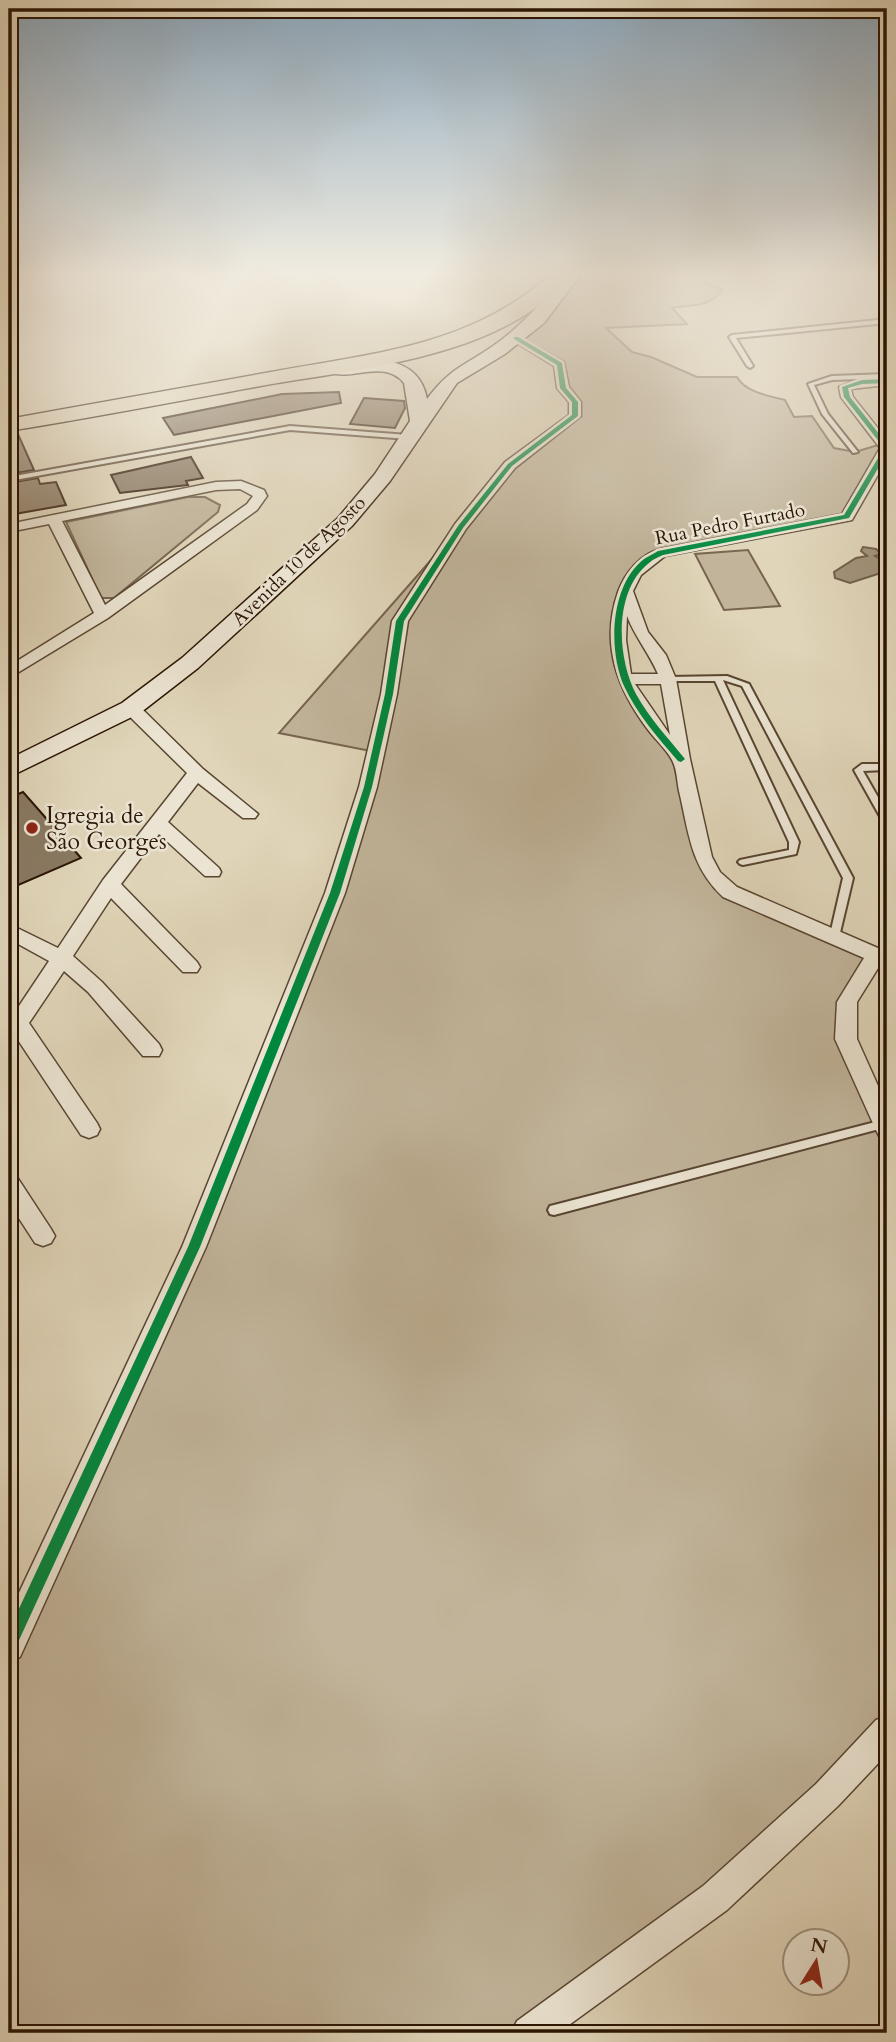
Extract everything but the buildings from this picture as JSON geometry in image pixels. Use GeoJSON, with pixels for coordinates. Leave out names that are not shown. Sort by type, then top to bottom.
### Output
{"type":"FeatureCollection","features":[{"type":"Feature","properties":{"kind":"main road"},"geometry":{"type":"LineString","coordinates":[[9,410],[226,369]]}},
{"type":"Feature","properties":{"kind":"main road"},"geometry":{"type":"LineString","coordinates":[[9,425],[322,369]]}},
{"type":"Feature","properties":{"kind":"street"},"geometry":{"type":"LineString","coordinates":[[314,371],[336,369]]}},
{"type":"Feature","properties":{"kind":"street"},"geometry":{"type":"LineString","coordinates":[[391,369],[406,373],[414,384],[414,428]]}},
{"type":"Feature","properties":{"kind":"street","name":"Avenida 10 de Agosto"},"geometry":{"type":"LineString","coordinates":[[9,769],[131,708],[190,663],[345,522],[383,477],[414,428],[451,379],[466,369]]}},
{"type":"Feature","properties":{"kind":"street"},"geometry":{"type":"LineString","coordinates":[[9,1646],[194,1247],[335,893],[368,787],[389,694],[400,621],[460,527],[510,465],[575,416],[575,402],[563,388],[561,369]]}},
{"type":"Feature","properties":{"kind":"street","name":"Rua Pedro Furtado"},"geometry":{"type":"LineString","coordinates":[[625,591],[650,557],[846,517],[887,448],[847,397],[845,387],[862,382],[887,381]]}},
{"type":"Feature","properties":{"kind":"street"},"geometry":{"type":"LineString","coordinates":[[9,528],[231,484],[257,490],[260,496],[256,504],[230,509],[103,615],[9,673]]}},
{"type":"Feature","properties":{"kind":"street"},"geometry":{"type":"LineString","coordinates":[[196,490],[215,494],[230,509]]}},
{"type":"Feature","properties":{"kind":"street"},"geometry":{"type":"LineString","coordinates":[[54,520],[103,615]]}},
{"type":"Feature","properties":{"kind":"street"},"geometry":{"type":"LineString","coordinates":[[625,591],[641,633],[667,679],[676,717],[681,759],[703,857],[712,876],[730,892],[881,958],[848,1002],[846,1039],[885,1127]]}},
{"type":"Feature","properties":{"kind":"street"},"geometry":{"type":"LineString","coordinates":[[625,591],[619,650],[625,679],[651,723],[681,759]]}},
{"type":"Feature","properties":{"kind":"street"},"geometry":{"type":"LineString","coordinates":[[619,650],[650,645]]}},
{"type":"Feature","properties":{"kind":"street"},"geometry":{"type":"LineString","coordinates":[[625,679],[667,679]]}},
{"type":"Feature","properties":{"kind":"street"},"geometry":{"type":"LineString","coordinates":[[131,708],[197,773],[248,814]]}},
{"type":"Feature","properties":{"kind":"street"},"geometry":{"type":"LineString","coordinates":[[89,1129],[14,1031],[110,885],[197,773]]}},
{"type":"Feature","properties":{"kind":"street"},"geometry":{"type":"LineString","coordinates":[[159,824],[212,872]]}},
{"type":"Feature","properties":{"kind":"street"},"geometry":{"type":"LineString","coordinates":[[110,885],[190,967]]}},
{"type":"Feature","properties":{"kind":"street"},"geometry":{"type":"LineString","coordinates":[[9,931],[62,959],[95,987],[150,1050]]}},
{"type":"Feature","properties":{"kind":"street"},"geometry":{"type":"LineString","coordinates":[[9,1184],[43,1236]]}},
{"type":"Feature","properties":{"kind":"street"},"geometry":{"type":"LineString","coordinates":[[530,2033],[715,1898],[827,1795],[887,1731]]}},
{"type":"Feature","properties":{"kind":"lane"},"geometry":{"type":"LineString","coordinates":[[855,452],[825,414],[811,389],[811,384],[832,378],[887,376]]}},
{"type":"Feature","properties":{"kind":"lane"},"geometry":{"type":"LineString","coordinates":[[9,479],[290,428],[414,428]]}},
{"type":"Feature","properties":{"kind":"lane"},"geometry":{"type":"LineString","coordinates":[[718,678],[794,842],[793,852],[743,862]]}},
{"type":"Feature","properties":{"kind":"lane"},"geometry":{"type":"LineString","coordinates":[[667,679],[718,678],[740,680],[745,684],[848,878],[834,939]]}},
{"type":"Feature","properties":{"kind":"lane"},"geometry":{"type":"LineString","coordinates":[[887,767],[862,767],[858,770],[887,820]]}},
{"type":"Feature","properties":{"kind":"lane"},"geometry":{"type":"LineString","coordinates":[[554,1210],[885,1127]]}},
{"type":"Feature","properties":{"kind":"shaded area"},"geometry":{"type":"Polygon","coordinates":[[[679,369],[697,377],[737,377],[751,390],[785,400],[794,417],[812,416],[834,448],[855,452],[885,443],[847,517],[661,553],[625,591],[622,672],[681,759],[712,876],[875,957],[847,1002],[846,1039],[887,1130],[887,1722],[827,1795],[588,1991],[529,2033],[9,2033],[9,1646],[194,1247],[368,787],[376,752],[279,733],[460,527],[488,491],[575,416],[563,388],[563,370],[679,369]]]}},
{"type":"Feature","properties":{"kind":"shaded area"},"geometry":{"type":"Polygon","coordinates":[[[188,497],[205,497],[220,505],[218,512],[114,598],[101,598],[66,522],[188,497]]]}},
{"type":"Feature","properties":{"kind":"shaded area"},"geometry":{"type":"Polygon","coordinates":[[[863,547],[876,549],[881,554],[875,556],[887,563],[887,571],[850,583],[835,578],[834,572],[856,558],[867,556],[861,551],[863,547]]]}},
{"type":"Feature","properties":{"kind":"shaded area"},"geometry":{"type":"Polygon","coordinates":[[[748,550],[780,606],[724,610],[695,554],[748,550]]]}},
{"type":"Feature","properties":{"kind":"cycle path"},"geometry":{"type":"LineString","coordinates":[[9,1646],[194,1247],[335,893],[368,787],[389,694],[400,621],[460,527],[510,465],[575,416],[575,402],[563,388],[561,369]]}},
{"type":"Feature","properties":{"kind":"cycle path"},"geometry":{"type":"LineString","coordinates":[[681,759],[640,707],[627,685],[619,658],[618,622],[621,604],[635,573],[647,561],[661,553],[847,517],[887,448],[847,397],[845,387],[862,382],[887,381]]}},
{"type":"Feature","properties":{"kind":"place","name":"Igregia de São Georges"},"geometry":{"type":"Point","coordinates":[32,828]}}]}
